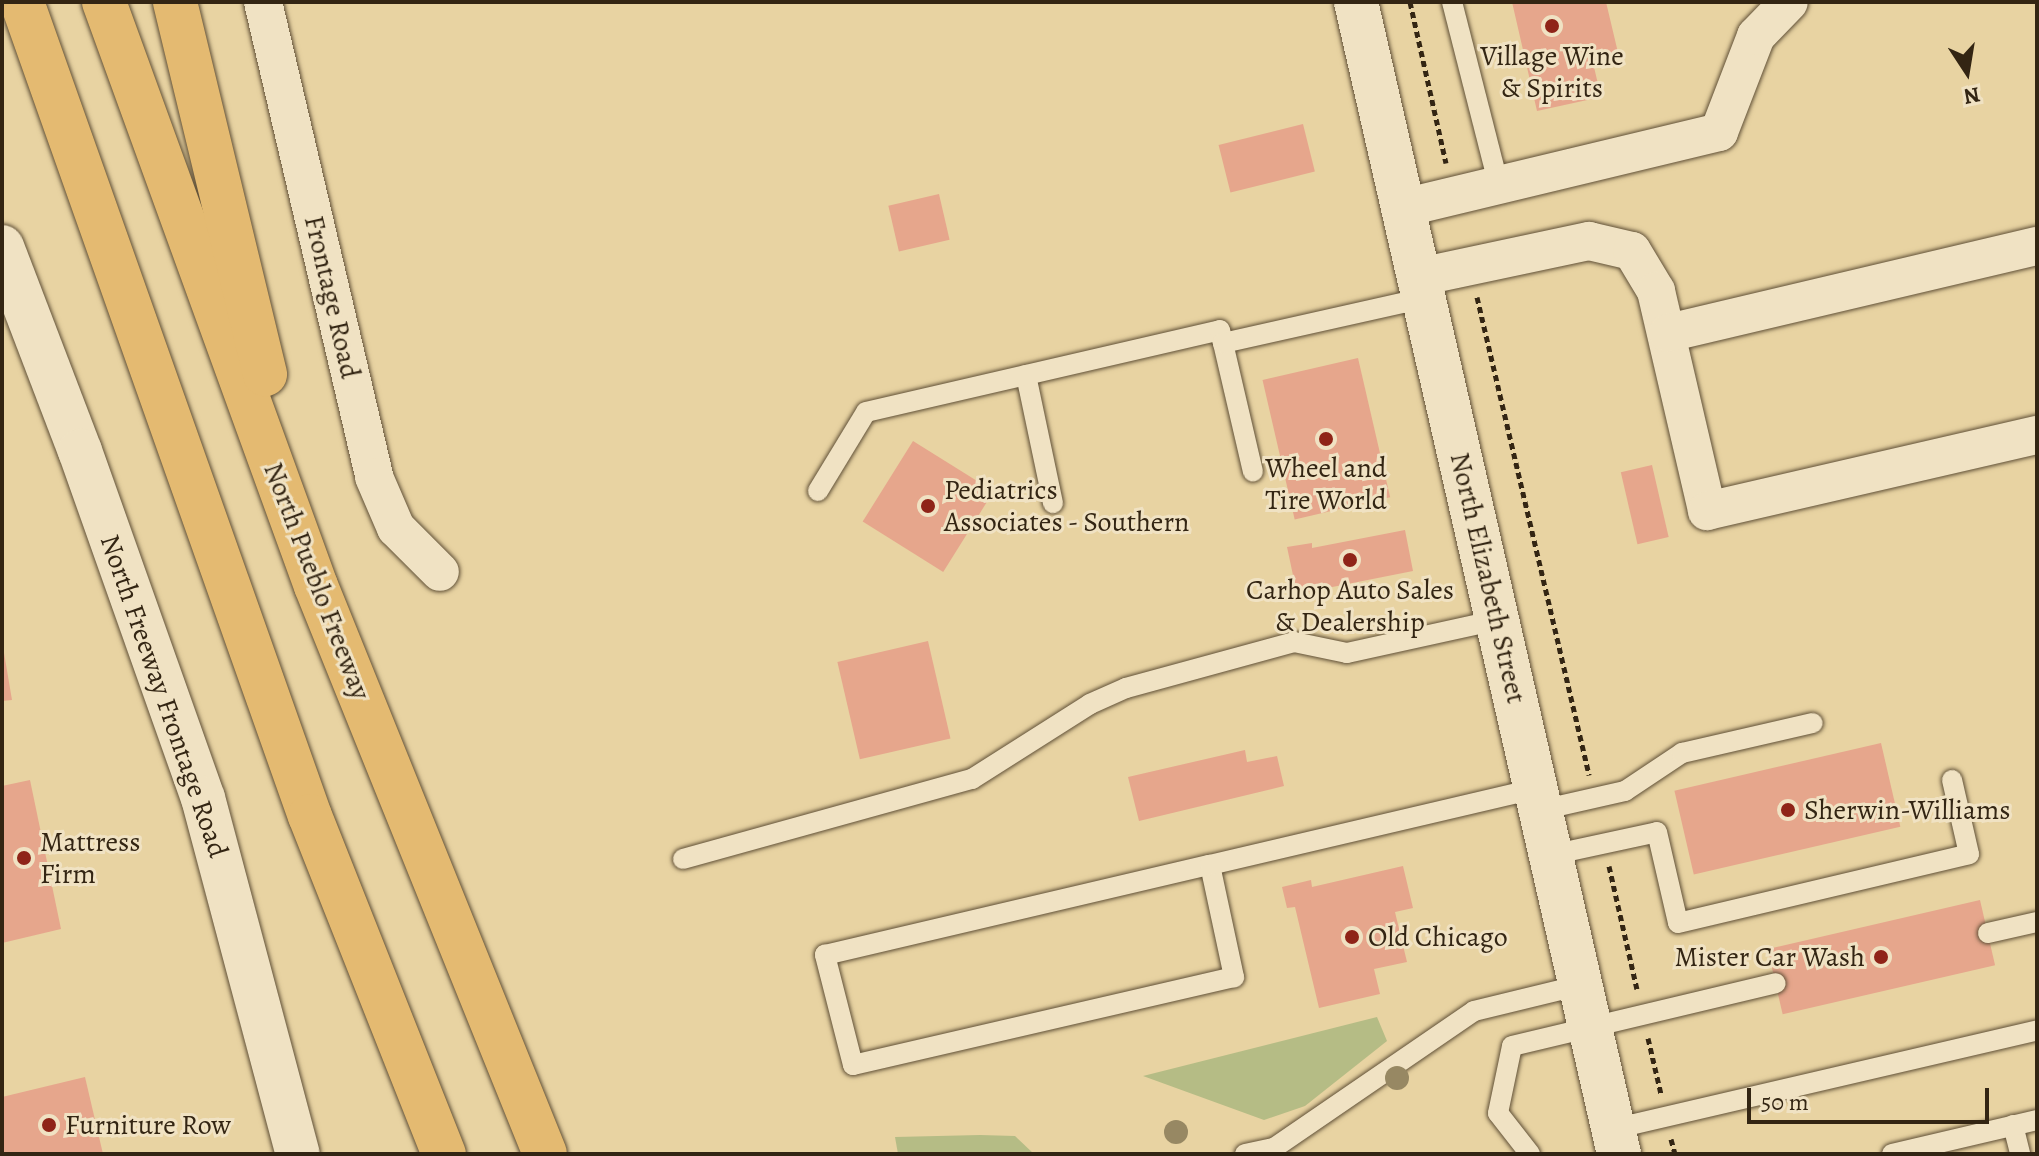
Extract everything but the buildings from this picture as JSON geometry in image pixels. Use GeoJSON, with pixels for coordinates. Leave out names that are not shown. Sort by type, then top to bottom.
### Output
{"type":"FeatureCollection","features":[{"type":"Feature","properties":{"kind":"highway"},"geometry":{"type":"LineString","coordinates":[[22,2],[310,816],[444,1154]]}},
{"type":"Feature","properties":{"kind":"highway","name":"North Pueblo Freeway"},"geometry":{"type":"LineString","coordinates":[[104,2],[316,586],[545,1154]]}},
{"type":"Feature","properties":{"kind":"highway"},"geometry":{"type":"LineString","coordinates":[[175,2],[316,586]]}},
{"type":"Feature","properties":{"kind":"highway"},"geometry":{"type":"LineString","coordinates":[[310,816],[415,1154]]}},
{"type":"Feature","properties":{"kind":"main road","name":"North Elizabeth Street"},"geometry":{"type":"LineString","coordinates":[[1356,2],[1581,985],[1614,1147]]}},
{"type":"Feature","properties":{"kind":"main road","name":"North Freeway Frontage Road"},"geometry":{"type":"LineString","coordinates":[[2,247],[80,451],[203,798],[298,1154]]}},
{"type":"Feature","properties":{"kind":"street","name":"Frontage Road"},"geometry":{"type":"LineString","coordinates":[[263,2],[374,477],[396,528],[440,572]]}},
{"type":"Feature","properties":{"kind":"street"},"geometry":{"type":"LineString","coordinates":[[1403,208],[1719,132],[1756,36],[1789,2]]}},
{"type":"Feature","properties":{"kind":"street"},"geometry":{"type":"LineString","coordinates":[[1422,288],[1470,266],[1589,241],[1632,251],[1656,291],[1707,511],[2037,435]]}},
{"type":"Feature","properties":{"kind":"street"},"geometry":{"type":"LineString","coordinates":[[1668,333],[2037,246]]}},
{"type":"Feature","properties":{"kind":"lane"},"geometry":{"type":"LineString","coordinates":[[1452,2],[1499,186]]}},
{"type":"Feature","properties":{"kind":"lane"},"geometry":{"type":"LineString","coordinates":[[1223,343],[1422,288]]}},
{"type":"Feature","properties":{"kind":"lane"},"geometry":{"type":"LineString","coordinates":[[818,491],[866,412],[1220,330],[1253,472]]}},
{"type":"Feature","properties":{"kind":"lane"},"geometry":{"type":"LineString","coordinates":[[1026,375],[1053,503]]}},
{"type":"Feature","properties":{"kind":"lane"},"geometry":{"type":"LineString","coordinates":[[683,859],[972,779],[1090,704],[1126,688],[1294,642],[1347,653],[1497,620]]}},
{"type":"Feature","properties":{"kind":"lane"},"geometry":{"type":"LineString","coordinates":[[1210,865],[1234,977],[853,1065],[825,955],[1210,865],[1538,799],[1625,791],[1682,753],[1813,723]]}},
{"type":"Feature","properties":{"kind":"lane"},"geometry":{"type":"LineString","coordinates":[[1551,855],[1657,832],[1678,923],[1969,854],[1952,780]]}},
{"type":"Feature","properties":{"kind":"lane"},"geometry":{"type":"LineString","coordinates":[[1988,933],[2037,922]]}},
{"type":"Feature","properties":{"kind":"lane"},"geometry":{"type":"LineString","coordinates":[[1530,1154],[1498,1113],[1512,1046],[1776,983]]}},
{"type":"Feature","properties":{"kind":"lane"},"geometry":{"type":"LineString","coordinates":[[1245,1154],[1274,1148],[1474,1011],[1581,985]]}},
{"type":"Feature","properties":{"kind":"lane"},"geometry":{"type":"LineString","coordinates":[[1614,1147],[1667,1117],[2037,1030]]}},
{"type":"Feature","properties":{"kind":"lane"},"geometry":{"type":"LineString","coordinates":[[1892,1154],[2037,1120]]}},
{"type":"Feature","properties":{"kind":"lane"},"geometry":{"type":"LineString","coordinates":[[2013,1125],[2020,1154]]}},
{"type":"Feature","properties":{"kind":"path"},"geometry":{"type":"LineString","coordinates":[[1410,2],[1454,196]]}},
{"type":"Feature","properties":{"kind":"path"},"geometry":{"type":"LineString","coordinates":[[1470,266],[1591,785]]}},
{"type":"Feature","properties":{"kind":"path"},"geometry":{"type":"LineString","coordinates":[[1608,862],[1675,1154]]}},
{"type":"Feature","properties":{"kind":"green space"},"geometry":{"type":"Polygon","coordinates":[[[1377,1017],[1387,1041],[1305,1106],[1264,1120],[1143,1076],[1377,1017]]]}},
{"type":"Feature","properties":{"kind":"green space"},"geometry":{"type":"Polygon","coordinates":[[[1015,1136],[1034,1154],[898,1154],[895,1137],[1015,1136]]]}},
{"type":"Feature","properties":{"kind":"place","name":"Village Wine & Spirits"},"geometry":{"type":"Point","coordinates":[1552,26]}},
{"type":"Feature","properties":{"kind":"place","name":"Wheel and Tire World"},"geometry":{"type":"Point","coordinates":[1326,439]}},
{"type":"Feature","properties":{"kind":"place","name":"Pediatrics Associates - Southern"},"geometry":{"type":"Point","coordinates":[928,506]}},
{"type":"Feature","properties":{"kind":"place","name":"Carhop Auto Sales & Dealership"},"geometry":{"type":"Point","coordinates":[1350,560]}},
{"type":"Feature","properties":{"kind":"place","name":"Sherwin-Williams"},"geometry":{"type":"Point","coordinates":[1788,810]}},
{"type":"Feature","properties":{"kind":"place","name":"Mattress Firm"},"geometry":{"type":"Point","coordinates":[24,858]}},
{"type":"Feature","properties":{"kind":"place","name":"Old Chicago"},"geometry":{"type":"Point","coordinates":[1352,937]}},
{"type":"Feature","properties":{"kind":"place","name":"Mister Car Wash"},"geometry":{"type":"Point","coordinates":[1881,957]}},
{"type":"Feature","properties":{"kind":"place","name":"Furniture Row"},"geometry":{"type":"Point","coordinates":[49,1125]}}]}
